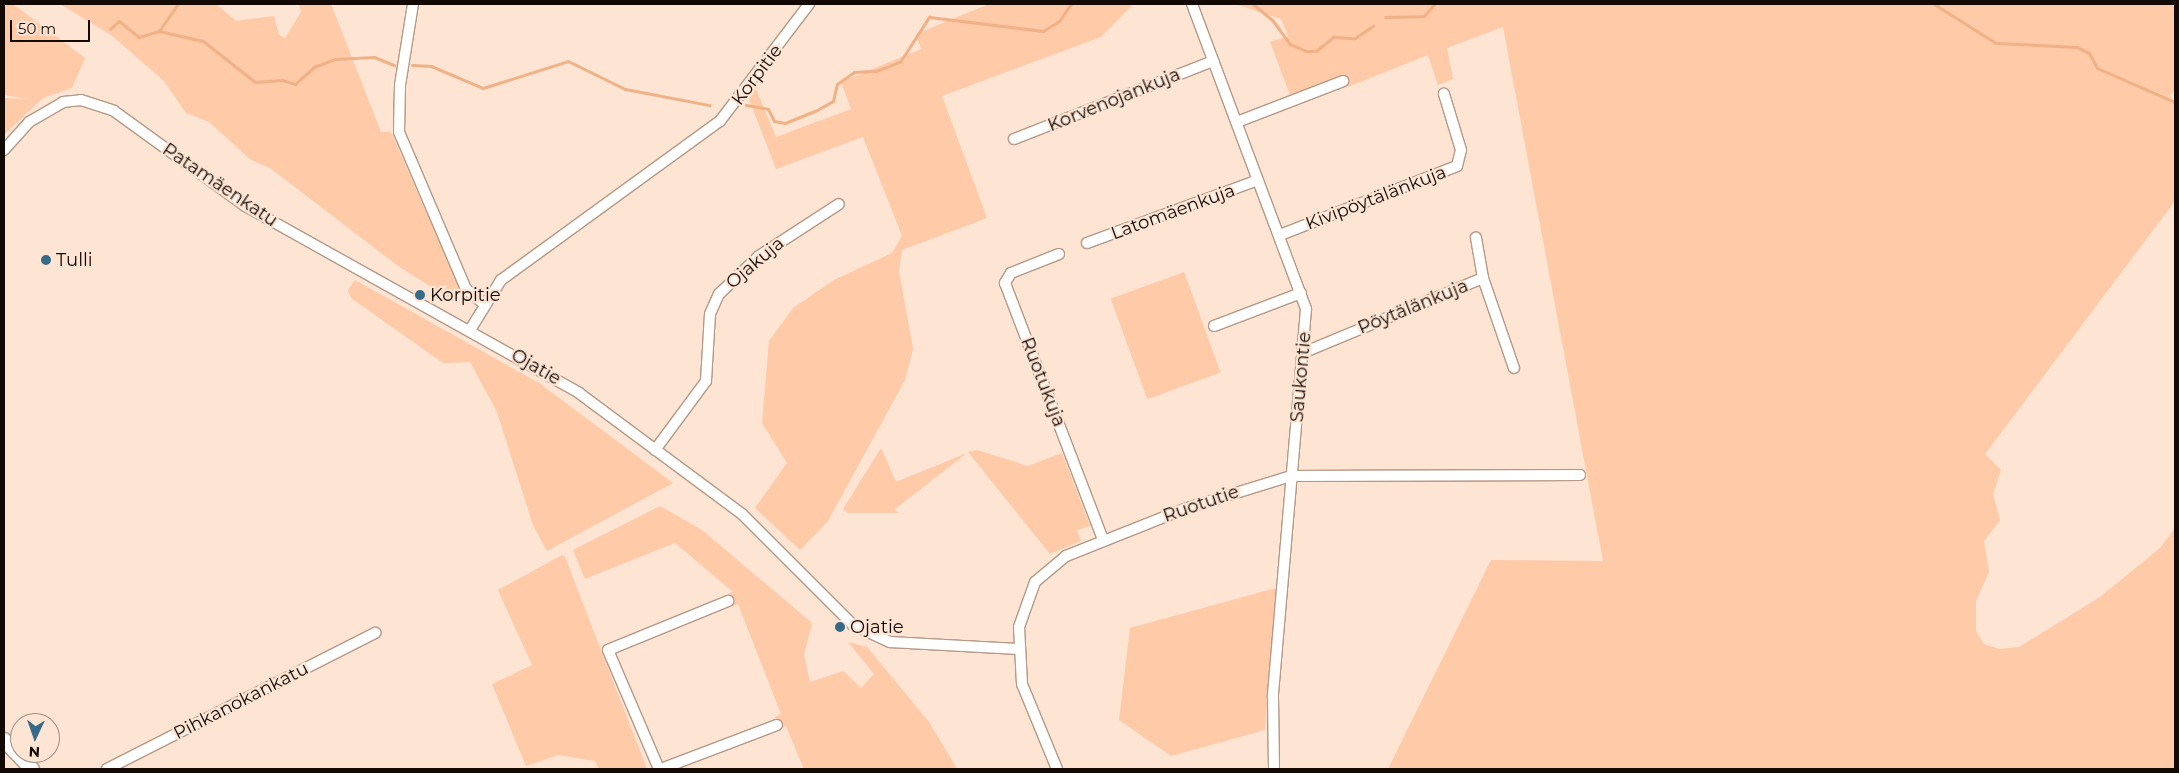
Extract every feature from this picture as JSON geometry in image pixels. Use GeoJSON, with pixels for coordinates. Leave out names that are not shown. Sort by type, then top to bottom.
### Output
{"type":"FeatureCollection","features":[{"type":"Feature","properties":{"kind":"main road"},"geometry":{"type":"LineString","coordinates":[[4,740],[32,769]]}},
{"type":"Feature","properties":{"kind":"street"},"geometry":{"type":"LineString","coordinates":[[413,4],[400,85],[399,132],[466,289],[484,304],[470,330]]}},
{"type":"Feature","properties":{"kind":"street","name":"Korpitie"},"geometry":{"type":"LineString","coordinates":[[484,304],[507,275],[720,122],[809,4]]}},
{"type":"Feature","properties":{"kind":"street","name":"Saukontie"},"geometry":{"type":"LineString","coordinates":[[1192,4],[1280,235],[1306,309],[1304,352],[1291,476],[1273,696],[1274,769]]}},
{"type":"Feature","properties":{"kind":"street","name":"Korvenojankuja"},"geometry":{"type":"LineString","coordinates":[[1014,139],[1213,61]]}},
{"type":"Feature","properties":{"kind":"street"},"geometry":{"type":"LineString","coordinates":[[1237,122],[1344,81]]}},
{"type":"Feature","properties":{"kind":"street","name":"Kivipöytälänkuja"},"geometry":{"type":"LineString","coordinates":[[1280,235],[1457,166],[1461,150],[1444,94]]}},
{"type":"Feature","properties":{"kind":"street","name":"Patamäenkatu"},"geometry":{"type":"LineString","coordinates":[[4,150],[48,108],[82,100],[99,104],[244,206],[470,330]]}},
{"type":"Feature","properties":{"kind":"street","name":"Latomäenkuja"},"geometry":{"type":"LineString","coordinates":[[1087,243],[1258,180]]}},
{"type":"Feature","properties":{"kind":"street","name":"Ojakuja"},"geometry":{"type":"LineString","coordinates":[[656,450],[706,381],[710,314],[720,294],[758,256],[839,204]]}},
{"type":"Feature","properties":{"kind":"street","name":"Pöytälänkuja"},"geometry":{"type":"LineString","coordinates":[[1304,352],[1483,278],[1476,238]]}},
{"type":"Feature","properties":{"kind":"street","name":"Ruotukuja"},"geometry":{"type":"LineString","coordinates":[[1059,254],[1011,273],[1005,283],[1103,540]]}},
{"type":"Feature","properties":{"kind":"street"},"geometry":{"type":"LineString","coordinates":[[1483,278],[1514,368]]}},
{"type":"Feature","properties":{"kind":"street"},"geometry":{"type":"LineString","coordinates":[[1214,326],[1301,293]]}},
{"type":"Feature","properties":{"kind":"street","name":"Ojatie"},"geometry":{"type":"LineString","coordinates":[[470,330],[548,372],[742,514],[840,614],[866,633],[900,644],[1018,649]]}},
{"type":"Feature","properties":{"kind":"street","name":"Ruotutie"},"geometry":{"type":"LineString","coordinates":[[1057,769],[1022,684],[1018,649],[1023,610],[1040,576],[1066,556],[1103,540],[1291,476],[1580,476]]}},
{"type":"Feature","properties":{"kind":"street"},"geometry":{"type":"LineString","coordinates":[[728,601],[608,650],[660,769],[778,725]]}},
{"type":"Feature","properties":{"kind":"street","name":"Pihkanokankatu"},"geometry":{"type":"LineString","coordinates":[[107,769],[375,633]]}},
{"type":"Feature","properties":{"kind":"shaded area"},"geometry":{"type":"Polygon","coordinates":[[[4,4],[13,4],[85,58],[72,88],[43,98],[4,135],[4,98],[27,99],[4,95],[4,4]]]}},
{"type":"Feature","properties":{"kind":"shaded area"},"geometry":{"type":"Polygon","coordinates":[[[60,4],[216,4],[236,21],[274,16],[279,35],[285,38],[301,12],[299,4],[331,4],[381,132],[391,132],[461,292],[455,300],[449,298],[398,266],[270,168],[251,160],[209,122],[186,113],[164,81],[111,35],[60,4]]]}},
{"type":"Feature","properties":{"kind":"shaded area"},"geometry":{"type":"Polygon","coordinates":[[[989,4],[1133,4],[1101,37],[942,96],[987,218],[902,250],[899,271],[913,349],[905,380],[828,521],[800,550],[755,508],[787,463],[762,423],[769,341],[793,308],[834,280],[892,253],[902,236],[863,137],[776,169],[749,99],[756,89],[776,137],[851,109],[841,82],[921,49],[916,34],[989,4]]]}},
{"type":"Feature","properties":{"kind":"shaded area"},"geometry":{"type":"Polygon","coordinates":[[[1235,4],[2175,4],[2175,91],[2170,95],[2175,104],[2175,201],[1985,454],[2001,470],[1993,494],[2000,520],[1984,541],[1989,572],[1976,601],[1976,631],[1984,644],[1999,649],[2019,647],[2100,597],[2160,548],[2175,528],[2175,769],[1388,769],[1491,560],[1603,561],[1503,27],[1447,48],[1453,79],[1438,85],[1428,55],[1348,87],[1342,76],[1290,95],[1270,42],[1288,36],[1281,19],[1235,4]]]}},
{"type":"Feature","properties":{"kind":"shaded area"},"geometry":{"type":"Polygon","coordinates":[[[1184,272],[1221,373],[1147,399],[1111,299],[1184,272]]]}},
{"type":"Feature","properties":{"kind":"shaded area"},"geometry":{"type":"Polygon","coordinates":[[[355,280],[539,383],[673,483],[547,551],[533,525],[497,412],[470,362],[443,363],[351,298],[348,290],[355,280]]]}},
{"type":"Feature","properties":{"kind":"shaded area"},"geometry":{"type":"Polygon","coordinates":[[[881,448],[896,482],[967,453],[895,509],[898,513],[848,513],[843,509],[881,448]]]}},
{"type":"Feature","properties":{"kind":"shaded area"},"geometry":{"type":"Polygon","coordinates":[[[977,450],[1028,466],[1062,453],[1090,526],[1077,530],[1081,541],[1050,554],[968,452],[977,450]]]}},
{"type":"Feature","properties":{"kind":"shaded area"},"geometry":{"type":"Polygon","coordinates":[[[660,506],[702,530],[812,623],[804,655],[810,682],[843,671],[861,688],[874,674],[848,642],[867,647],[929,722],[957,769],[804,769],[786,726],[780,728],[775,717],[781,714],[738,604],[733,606],[728,594],[733,592],[675,543],[585,579],[573,550],[660,506]]]}},
{"type":"Feature","properties":{"kind":"shaded area"},"geometry":{"type":"Polygon","coordinates":[[[562,555],[565,557],[647,769],[599,769],[595,761],[558,755],[526,766],[492,684],[532,665],[498,590],[562,555]]]}},
{"type":"Feature","properties":{"kind":"shaded area"},"geometry":{"type":"Polygon","coordinates":[[[1276,588],[1265,730],[1171,756],[1119,720],[1130,628],[1276,588]]]}},
{"type":"Feature","properties":{"kind":"waterway"},"geometry":{"type":"LineString","coordinates":[[110,29],[119,21],[139,37],[159,31],[178,4]]}},
{"type":"Feature","properties":{"kind":"waterway"},"geometry":{"type":"LineString","coordinates":[[746,105],[768,109],[774,121],[785,123],[815,111],[833,101],[837,84],[854,72],[876,71],[900,62],[929,17],[1043,31],[1059,21],[1071,4]]}},
{"type":"Feature","properties":{"kind":"waterway"},"geometry":{"type":"LineString","coordinates":[[1253,4],[1273,21],[1290,44],[1306,51],[1316,51],[1333,37],[1355,38],[1373,26]]}},
{"type":"Feature","properties":{"kind":"waterway"},"geometry":{"type":"LineString","coordinates":[[1385,17],[1424,16],[1434,4]]}},
{"type":"Feature","properties":{"kind":"waterway"},"geometry":{"type":"LineString","coordinates":[[1934,4],[1996,43],[2077,47],[2089,53],[2097,68],[2175,102]]}},
{"type":"Feature","properties":{"kind":"waterway"},"geometry":{"type":"LineString","coordinates":[[159,31],[203,41],[255,82],[282,80],[295,84],[314,67],[335,59],[374,57],[394,65]]}},
{"type":"Feature","properties":{"kind":"waterway"},"geometry":{"type":"LineString","coordinates":[[412,65],[431,66],[483,88],[568,61],[625,89],[709,105]]}},
{"type":"Feature","properties":{"kind":"place","name":"Tulli"},"geometry":{"type":"Point","coordinates":[46,260]}},
{"type":"Feature","properties":{"kind":"place","name":"Korpitie"},"geometry":{"type":"Point","coordinates":[420,295]}},
{"type":"Feature","properties":{"kind":"place","name":"Ojatie"},"geometry":{"type":"Point","coordinates":[840,627]}}]}
